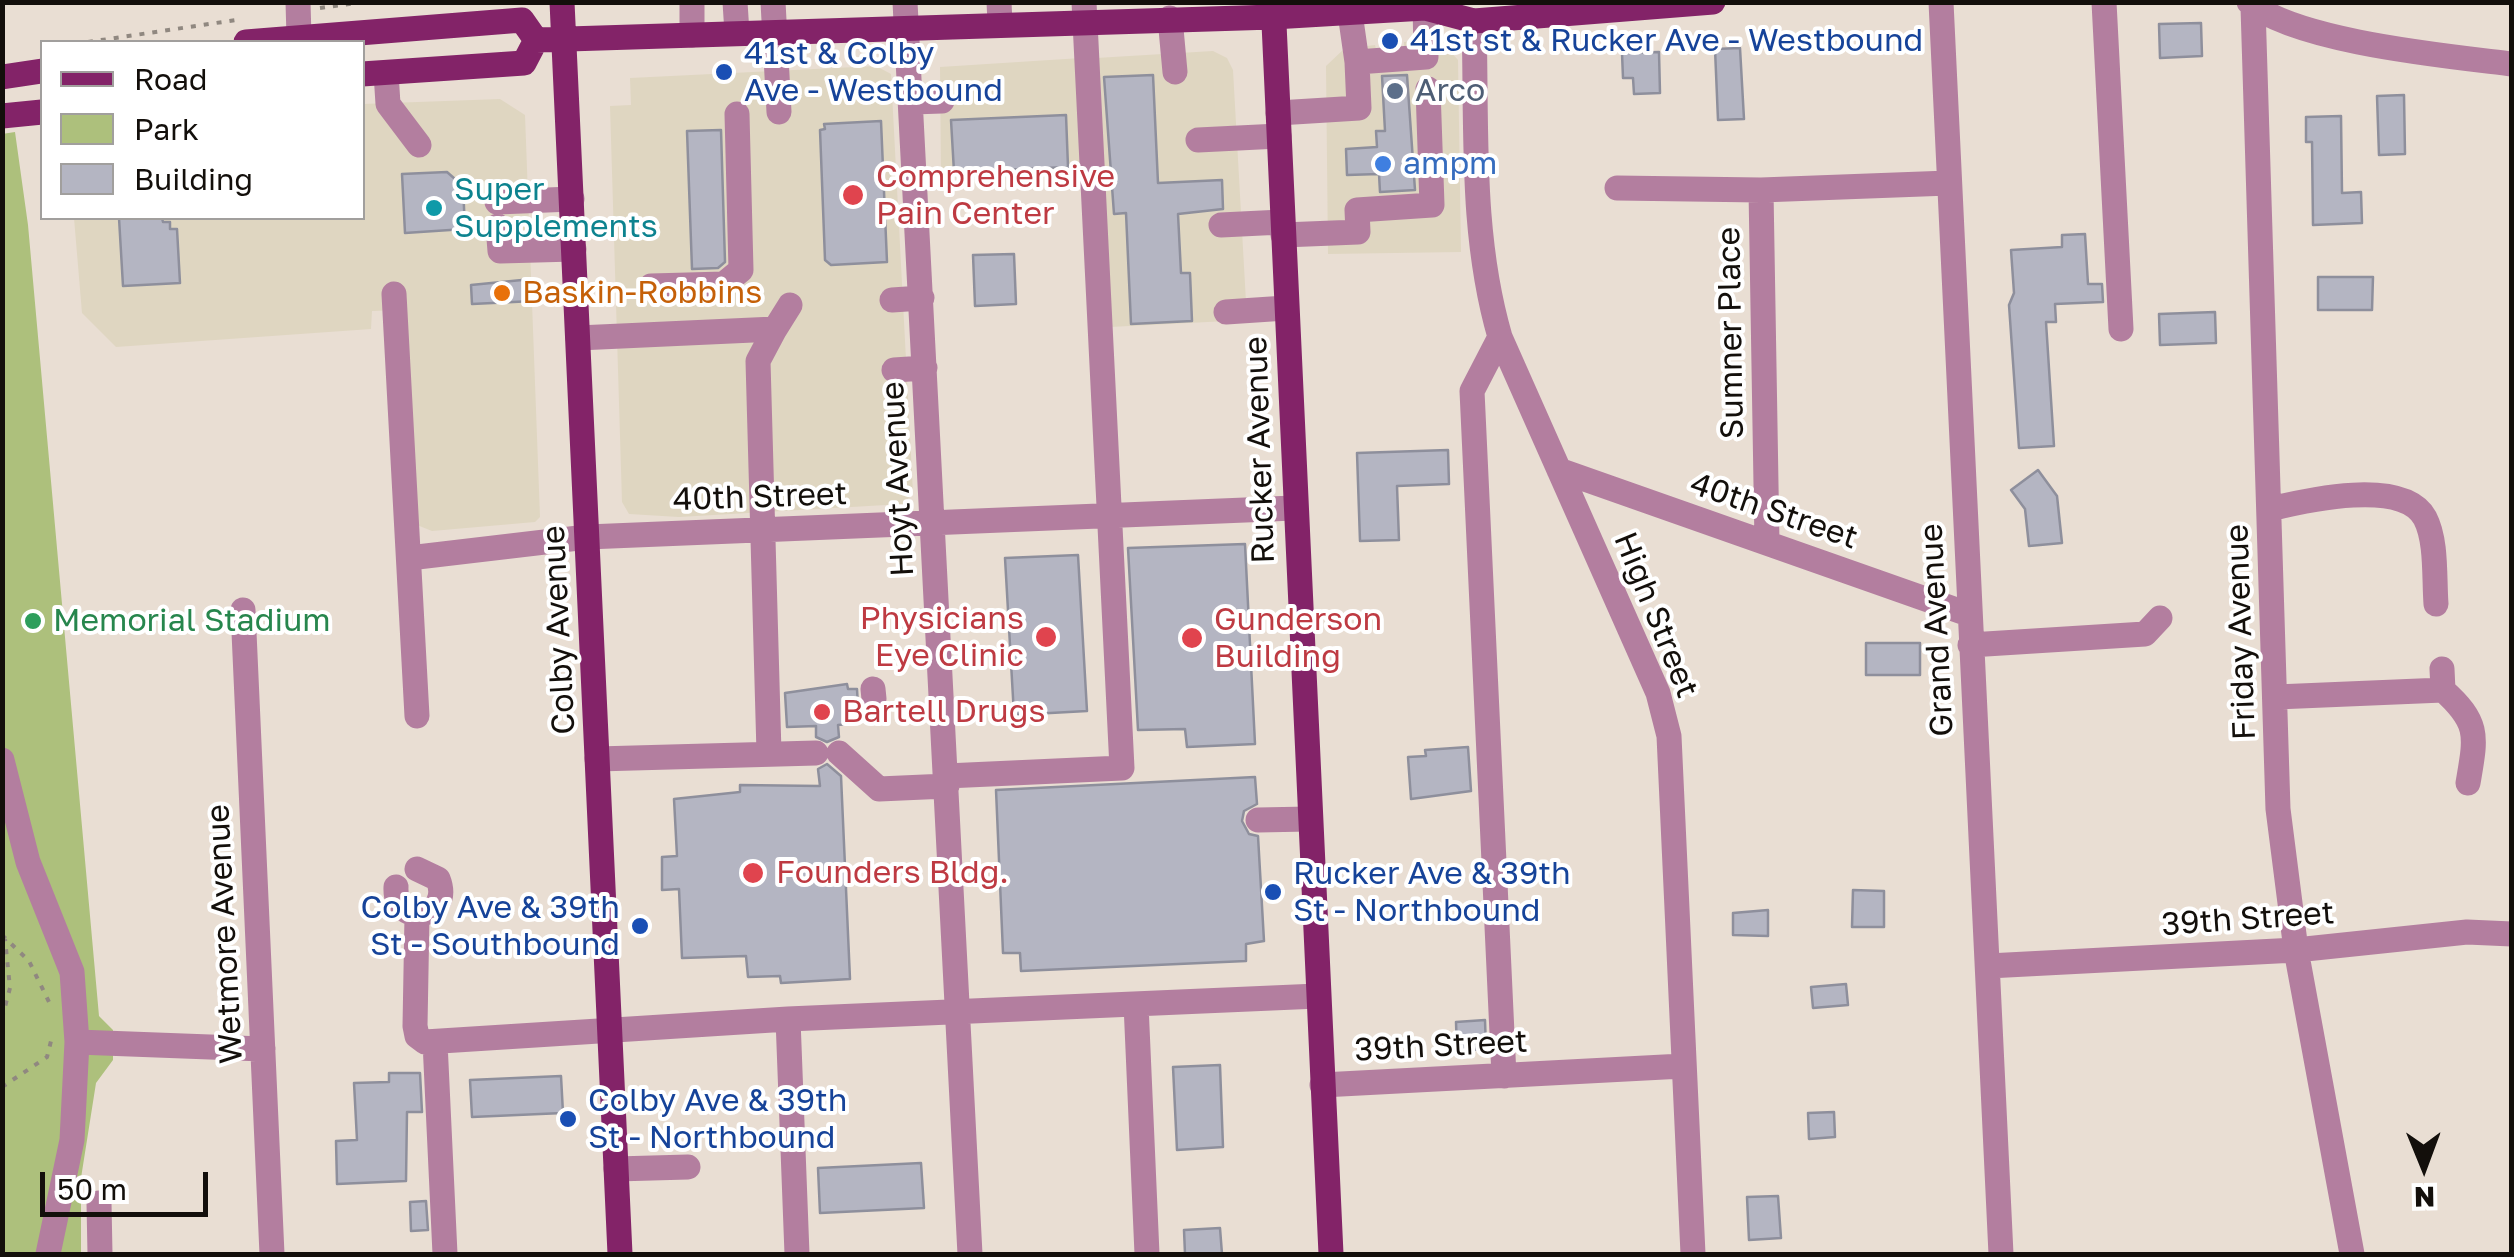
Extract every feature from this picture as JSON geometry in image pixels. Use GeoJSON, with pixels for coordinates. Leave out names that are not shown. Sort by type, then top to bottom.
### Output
{"type":"FeatureCollection","features":[{"type":"Feature","properties":{"kind":"main road","name":"Colby Avenue"},"geometry":{"type":"LineString","coordinates":[[562,2],[620,1254]]}},
{"type":"Feature","properties":{"kind":"main road"},"geometry":{"type":"LineString","coordinates":[[536,40],[773,32],[906,15],[1096,11],[1170,18],[1273,10],[1350,12],[1428,4],[1474,21],[1619,5],[1713,2]]}},
{"type":"Feature","properties":{"kind":"main road","name":"Rucker Avenue"},"geometry":{"type":"LineString","coordinates":[[1273,10],[1331,1254]]}},
{"type":"Feature","properties":{"kind":"main road"},"geometry":{"type":"LineString","coordinates":[[247,30],[298,16],[522,20],[536,40]]}},
{"type":"Feature","properties":{"kind":"main road"},"geometry":{"type":"LineString","coordinates":[[374,73],[524,64],[536,40]]}},
{"type":"Feature","properties":{"kind":"main road"},"geometry":{"type":"LineString","coordinates":[[2,77],[40,71]]}},
{"type":"Feature","properties":{"kind":"main road"},"geometry":{"type":"LineString","coordinates":[[2,116],[40,112]]}},
{"type":"Feature","properties":{"kind":"street"},"geometry":{"type":"LineString","coordinates":[[692,2],[692,35]]}},
{"type":"Feature","properties":{"kind":"street"},"geometry":{"type":"LineString","coordinates":[[735,2],[736,33]]}},
{"type":"Feature","properties":{"kind":"street"},"geometry":{"type":"LineString","coordinates":[[773,2],[779,112]]}},
{"type":"Feature","properties":{"kind":"street","name":"Grand Avenue"},"geometry":{"type":"LineString","coordinates":[[1941,2],[2001,1254]]}},
{"type":"Feature","properties":{"kind":"street"},"geometry":{"type":"LineString","coordinates":[[2104,2],[2121,329]]}},
{"type":"Feature","properties":{"kind":"street"},"geometry":{"type":"LineString","coordinates":[[1221,225],[1358,232],[1357,210],[1432,205],[1426,56],[1428,4]]}},
{"type":"Feature","properties":{"kind":"street"},"geometry":{"type":"LineString","coordinates":[[2251,4],[2286,22],[2333,34],[2512,64]]}},
{"type":"Feature","properties":{"kind":"street","name":"Friday Avenue"},"geometry":{"type":"LineString","coordinates":[[2251,4],[2278,809],[2296,950],[2352,1254]]}},
{"type":"Feature","properties":{"kind":"street"},"geometry":{"type":"LineString","coordinates":[[597,759],[828,753],[879,789],[1122,768],[1109,515],[1096,11]]}},
{"type":"Feature","properties":{"kind":"street"},"geometry":{"type":"LineString","coordinates":[[1198,140],[1359,108],[1350,12]]}},
{"type":"Feature","properties":{"kind":"street","name":"Hoyt Avenue"},"geometry":{"type":"LineString","coordinates":[[906,15],[970,1254]]}},
{"type":"Feature","properties":{"kind":"street"},"geometry":{"type":"LineString","coordinates":[[1170,18],[1175,72]]}},
{"type":"Feature","properties":{"kind":"street","name":"High Street"},"geometry":{"type":"LineString","coordinates":[[1474,21],[1478,229],[1487,292],[1500,337],[1658,692],[1669,736],[1693,1254]]}},
{"type":"Feature","properties":{"kind":"street"},"geometry":{"type":"LineString","coordinates":[[1356,62],[1426,56]]}},
{"type":"Feature","properties":{"kind":"street"},"geometry":{"type":"LineString","coordinates":[[374,73],[388,104],[418,145]]}},
{"type":"Feature","properties":{"kind":"street"},"geometry":{"type":"LineString","coordinates":[[1428,89],[1476,87]]}},
{"type":"Feature","properties":{"kind":"street"},"geometry":{"type":"LineString","coordinates":[[912,102],[942,101]]}},
{"type":"Feature","properties":{"kind":"street"},"geometry":{"type":"LineString","coordinates":[[651,286],[724,284],[741,270],[737,114]]}},
{"type":"Feature","properties":{"kind":"street","name":"Sumner Place"},"geometry":{"type":"LineString","coordinates":[[1767,543],[1761,190],[1949,184]]}},
{"type":"Feature","properties":{"kind":"street"},"geometry":{"type":"LineString","coordinates":[[1617,188],[1761,190]]}},
{"type":"Feature","properties":{"kind":"street"},"geometry":{"type":"LineString","coordinates":[[572,199],[498,214],[500,252],[574,250]]}},
{"type":"Feature","properties":{"kind":"street"},"geometry":{"type":"LineString","coordinates":[[394,294],[417,716]]}},
{"type":"Feature","properties":{"kind":"street"},"geometry":{"type":"LineString","coordinates":[[892,300],[922,298]]}},
{"type":"Feature","properties":{"kind":"street"},"geometry":{"type":"LineString","coordinates":[[769,753],[758,361],[790,305]]}},
{"type":"Feature","properties":{"kind":"street"},"geometry":{"type":"LineString","coordinates":[[1226,312],[1286,308]]}},
{"type":"Feature","properties":{"kind":"street"},"geometry":{"type":"LineString","coordinates":[[578,338],[775,329]]}},
{"type":"Feature","properties":{"kind":"street"},"geometry":{"type":"LineString","coordinates":[[1500,337],[1472,391],[1504,1076]]}},
{"type":"Feature","properties":{"kind":"street"},"geometry":{"type":"LineString","coordinates":[[894,370],[925,368]]}},
{"type":"Feature","properties":{"kind":"street","name":"40th Street"},"geometry":{"type":"LineString","coordinates":[[1559,470],[1968,614]]}},
{"type":"Feature","properties":{"kind":"street"},"geometry":{"type":"LineString","coordinates":[[2270,509],[2316,498],[2391,496],[2410,500],[2430,534],[2436,604]]}},
{"type":"Feature","properties":{"kind":"street","name":"40th Street"},"geometry":{"type":"LineString","coordinates":[[408,558],[587,537],[765,530],[810,516],[932,522],[1294,508]]}},
{"type":"Feature","properties":{"kind":"street","name":"Wetmore Avenue"},"geometry":{"type":"LineString","coordinates":[[242,610],[272,1254]]}},
{"type":"Feature","properties":{"kind":"street"},"geometry":{"type":"LineString","coordinates":[[1970,645],[2145,634],[2160,618]]}},
{"type":"Feature","properties":{"kind":"street"},"geometry":{"type":"LineString","coordinates":[[2276,697],[2442,680],[2469,713],[2474,747],[2468,783]]}},
{"type":"Feature","properties":{"kind":"street"},"geometry":{"type":"LineString","coordinates":[[2,760],[28,862],[72,972],[77,1042],[72,1140],[48,1254]]}},
{"type":"Feature","properties":{"kind":"street"},"geometry":{"type":"LineString","coordinates":[[1258,820],[1309,818]]}},
{"type":"Feature","properties":{"kind":"street"},"geometry":{"type":"LineString","coordinates":[[416,916],[431,912],[442,894],[433,874],[417,869]]}},
{"type":"Feature","properties":{"kind":"street"},"geometry":{"type":"LineString","coordinates":[[396,887],[398,903],[416,916]]}},
{"type":"Feature","properties":{"kind":"street"},"geometry":{"type":"LineString","coordinates":[[416,916],[416,1036],[435,1042],[610,1034],[891,1006],[959,1013],[1318,996]]}},
{"type":"Feature","properties":{"kind":"street","name":"39th Street"},"geometry":{"type":"LineString","coordinates":[[1988,966],[2296,950],[2467,932],[2512,934]]}},
{"type":"Feature","properties":{"kind":"street"},"geometry":{"type":"LineString","coordinates":[[1136,1004],[1147,1254]]}},
{"type":"Feature","properties":{"kind":"street"},"geometry":{"type":"LineString","coordinates":[[788,1019],[797,1254]]}},
{"type":"Feature","properties":{"kind":"street"},"geometry":{"type":"LineString","coordinates":[[77,1042],[263,1048]]}},
{"type":"Feature","properties":{"kind":"street"},"geometry":{"type":"LineString","coordinates":[[435,1042],[445,1254]]}},
{"type":"Feature","properties":{"kind":"street","name":"39th Street"},"geometry":{"type":"LineString","coordinates":[[1322,1086],[1682,1066]]}},
{"type":"Feature","properties":{"kind":"street"},"geometry":{"type":"LineString","coordinates":[[616,1169],[688,1167]]}},
{"type":"Feature","properties":{"kind":"street"},"geometry":{"type":"LineString","coordinates":[[99,1203],[100,1254]]}},
{"type":"Feature","properties":{"kind":"path"},"geometry":{"type":"LineString","coordinates":[[298,16],[364,2]]}},
{"type":"Feature","properties":{"kind":"path"},"geometry":{"type":"LineString","coordinates":[[114,40],[247,30]]}},
{"type":"Feature","properties":{"kind":"path"},"geometry":{"type":"LineString","coordinates":[[4,937],[29,961],[46,991],[52,1016]]}},
{"type":"Feature","properties":{"kind":"path"},"geometry":{"type":"LineString","coordinates":[[2,1018],[10,988],[4,937]]}},
{"type":"Feature","properties":{"kind":"path"},"geometry":{"type":"LineString","coordinates":[[2,1088],[47,1057],[52,1028]]}},
{"type":"Feature","properties":{"kind":"shaded area"},"geometry":{"type":"Polygon","coordinates":[[[1439,39],[1458,60],[1461,252],[1328,254],[1326,66],[1344,49],[1375,45],[1377,53],[1404,51],[1404,42],[1439,39]]]}},
{"type":"Feature","properties":{"kind":"shaded area"},"geometry":{"type":"Polygon","coordinates":[[[1213,51],[1227,58],[1233,70],[1247,320],[1110,327],[1096,58],[1213,51]]]}},
{"type":"Feature","properties":{"kind":"shaded area"},"geometry":{"type":"Polygon","coordinates":[[[1081,58],[1085,168],[941,174],[940,67],[1081,58]]]}},
{"type":"Feature","properties":{"kind":"shaded area"},"geometry":{"type":"Polygon","coordinates":[[[876,66],[891,74],[913,493],[903,504],[679,517],[629,514],[622,502],[610,106],[631,105],[630,78],[876,66]]]}},
{"type":"Feature","properties":{"kind":"shaded area"},"geometry":{"type":"Polygon","coordinates":[[[500,99],[525,115],[540,517],[535,522],[432,531],[417,525],[401,310],[372,311],[371,329],[116,347],[82,313],[74,220],[365,220],[365,104],[500,99]]]}},
{"type":"Feature","properties":{"kind":"green space","name":"Memorial Stadium"},"geometry":{"type":"Polygon","coordinates":[[[15,132],[28,225],[99,1016],[113,1030],[113,1060],[96,1083],[81,1178],[81,1254],[3,1254],[2,134],[15,132]]]}},
{"type":"Feature","properties":{"kind":"building"},"geometry":{"type":"Polygon","coordinates":[[[2201,23],[2202,56],[2160,58],[2159,24],[2201,23]]]}},
{"type":"Feature","properties":{"kind":"building"},"geometry":{"type":"Polygon","coordinates":[[[1740,48],[1744,119],[1718,120],[1715,49],[1740,48]]]}},
{"type":"Feature","properties":{"kind":"building"},"geometry":{"type":"Polygon","coordinates":[[[1659,52],[1660,93],[1634,94],[1633,78],[1623,78],[1622,53],[1659,52]]]}},
{"type":"Feature","properties":{"kind":"building"},"geometry":{"type":"Polygon","coordinates":[[[1153,75],[1158,183],[1222,180],[1223,209],[1178,214],[1181,273],[1190,273],[1192,321],[1131,324],[1126,213],[1114,214],[1104,77],[1153,75]]]}},
{"type":"Feature","properties":{"kind":"building","name":"ampm"},"geometry":{"type":"Polygon","coordinates":[[[1407,75],[1415,190],[1380,192],[1379,174],[1347,175],[1346,149],[1377,147],[1376,131],[1385,131],[1382,76],[1407,75]]]}},
{"type":"Feature","properties":{"kind":"building"},"geometry":{"type":"Polygon","coordinates":[[[2404,95],[2405,154],[2379,155],[2377,96],[2404,95]]]}},
{"type":"Feature","properties":{"kind":"building"},"geometry":{"type":"Polygon","coordinates":[[[1066,115],[1068,167],[954,172],[951,120],[1066,115]]]}},
{"type":"Feature","properties":{"kind":"building"},"geometry":{"type":"Polygon","coordinates":[[[2341,116],[2342,193],[2361,192],[2362,223],[2313,225],[2312,142],[2306,142],[2306,117],[2341,116]]]}},
{"type":"Feature","properties":{"kind":"building","name":"Comprehensive Pain Center"},"geometry":{"type":"Polygon","coordinates":[[[881,121],[887,262],[831,265],[825,260],[820,130],[825,129],[824,124],[881,121]]]}},
{"type":"Feature","properties":{"kind":"building"},"geometry":{"type":"Polygon","coordinates":[[[721,130],[725,262],[718,268],[692,269],[687,131],[721,130]]]}},
{"type":"Feature","properties":{"kind":"building","name":"Super Supplements"},"geometry":{"type":"Polygon","coordinates":[[[447,172],[463,186],[465,229],[405,233],[402,174],[447,172]]]}},
{"type":"Feature","properties":{"kind":"building"},"geometry":{"type":"Polygon","coordinates":[[[119,220],[170,222],[170,229],[177,229],[180,283],[123,286],[119,220]]]}},
{"type":"Feature","properties":{"kind":"building"},"geometry":{"type":"Polygon","coordinates":[[[2085,234],[2088,284],[2102,284],[2103,302],[2055,304],[2056,322],[2046,322],[2054,446],[2019,448],[2009,305],[2014,293],[2011,250],[2062,247],[2062,235],[2085,234]]]}},
{"type":"Feature","properties":{"kind":"building"},"geometry":{"type":"Polygon","coordinates":[[[1014,254],[1016,304],[975,306],[973,255],[1014,254]]]}},
{"type":"Feature","properties":{"kind":"building"},"geometry":{"type":"Polygon","coordinates":[[[2318,277],[2373,277],[2372,310],[2318,310],[2318,277]]]}},
{"type":"Feature","properties":{"kind":"building","name":"Baskin-Robbins"},"geometry":{"type":"Polygon","coordinates":[[[532,279],[534,301],[472,304],[471,285],[532,279]]]}},
{"type":"Feature","properties":{"kind":"building"},"geometry":{"type":"Polygon","coordinates":[[[2215,312],[2216,343],[2160,345],[2159,314],[2215,312]]]}},
{"type":"Feature","properties":{"kind":"building"},"geometry":{"type":"Polygon","coordinates":[[[1448,450],[1449,484],[1397,486],[1399,540],[1360,541],[1357,453],[1448,450]]]}},
{"type":"Feature","properties":{"kind":"building"},"geometry":{"type":"Polygon","coordinates":[[[2038,470],[2057,496],[2062,543],[2029,546],[2025,509],[2011,490],[2038,470]]]}},
{"type":"Feature","properties":{"kind":"building","name":"Gunderson Building"},"geometry":{"type":"Polygon","coordinates":[[[1245,544],[1255,744],[1187,747],[1185,729],[1138,730],[1128,548],[1245,544]]]}},
{"type":"Feature","properties":{"kind":"building","name":"Physicians Eye Clinic"},"geometry":{"type":"Polygon","coordinates":[[[1078,555],[1087,711],[1014,715],[1005,558],[1078,555]]]}},
{"type":"Feature","properties":{"kind":"building"},"geometry":{"type":"Polygon","coordinates":[[[1866,643],[1920,643],[1920,675],[1866,675],[1866,643]]]}},
{"type":"Feature","properties":{"kind":"building","name":"Bartell Drugs"},"geometry":{"type":"Polygon","coordinates":[[[847,684],[848,689],[857,689],[859,723],[838,725],[839,737],[827,742],[816,737],[816,726],[787,727],[785,693],[847,684]]]}},
{"type":"Feature","properties":{"kind":"building"},"geometry":{"type":"Polygon","coordinates":[[[1468,747],[1471,791],[1411,799],[1408,757],[1426,756],[1425,750],[1468,747]]]}},
{"type":"Feature","properties":{"kind":"building","name":"Founders Bldg."},"geometry":{"type":"Polygon","coordinates":[[[827,764],[841,776],[850,979],[781,983],[780,976],[748,977],[746,956],[682,958],[679,889],[662,890],[662,857],[677,856],[674,799],[740,792],[740,785],[820,786],[818,769],[827,764]]]}},
{"type":"Feature","properties":{"kind":"building"},"geometry":{"type":"Polygon","coordinates":[[[1255,777],[1257,804],[1244,811],[1242,821],[1249,834],[1258,836],[1264,941],[1246,944],[1246,961],[1021,971],[1020,953],[1003,953],[996,790],[1255,777]]]}},
{"type":"Feature","properties":{"kind":"building"},"geometry":{"type":"Polygon","coordinates":[[[1853,890],[1884,891],[1884,927],[1852,927],[1853,890]]]}},
{"type":"Feature","properties":{"kind":"building"},"geometry":{"type":"Polygon","coordinates":[[[1768,910],[1768,936],[1733,935],[1733,913],[1768,910]]]}},
{"type":"Feature","properties":{"kind":"building"},"geometry":{"type":"Polygon","coordinates":[[[1846,984],[1848,1005],[1813,1008],[1811,987],[1846,984]]]}},
{"type":"Feature","properties":{"kind":"building"},"geometry":{"type":"Polygon","coordinates":[[[1485,1020],[1486,1049],[1457,1051],[1456,1022],[1485,1020]]]}},
{"type":"Feature","properties":{"kind":"building"},"geometry":{"type":"Polygon","coordinates":[[[1220,1065],[1223,1147],[1177,1150],[1173,1067],[1220,1065]]]}},
{"type":"Feature","properties":{"kind":"building"},"geometry":{"type":"Polygon","coordinates":[[[389,1073],[420,1073],[422,1112],[407,1112],[406,1181],[337,1184],[336,1141],[357,1140],[354,1083],[389,1082],[389,1073]]]}},
{"type":"Feature","properties":{"kind":"building"},"geometry":{"type":"Polygon","coordinates":[[[561,1076],[563,1113],[472,1117],[470,1080],[561,1076]]]}},
{"type":"Feature","properties":{"kind":"building"},"geometry":{"type":"Polygon","coordinates":[[[1834,1112],[1835,1137],[1809,1139],[1808,1113],[1834,1112]]]}},
{"type":"Feature","properties":{"kind":"building"},"geometry":{"type":"Polygon","coordinates":[[[921,1163],[924,1208],[820,1213],[818,1168],[921,1163]]]}},
{"type":"Feature","properties":{"kind":"building"},"geometry":{"type":"Polygon","coordinates":[[[1778,1196],[1781,1238],[1749,1240],[1747,1197],[1778,1196]]]}},
{"type":"Feature","properties":{"kind":"building"},"geometry":{"type":"Polygon","coordinates":[[[426,1201],[428,1230],[411,1231],[410,1202],[426,1201]]]}},
{"type":"Feature","properties":{"kind":"building"},"geometry":{"type":"Polygon","coordinates":[[[1220,1228],[1222,1254],[1185,1254],[1184,1230],[1220,1228]]]}},
{"type":"Feature","properties":{"kind":"place","name":"41st st & Rucker Ave - Westbound"},"geometry":{"type":"Point","coordinates":[1390,41]}},
{"type":"Feature","properties":{"kind":"place","name":"41st & Colby Ave - Westbound"},"geometry":{"type":"Point","coordinates":[724,72]}},
{"type":"Feature","properties":{"kind":"place","name":"Arco"},"geometry":{"type":"Point","coordinates":[1395,91]}},
{"type":"Feature","properties":{"kind":"place","name":"ampm"},"geometry":{"type":"Point","coordinates":[1383,164]}},
{"type":"Feature","properties":{"kind":"place","name":"Comprehensive Pain Center"},"geometry":{"type":"Point","coordinates":[853,195]}},
{"type":"Feature","properties":{"kind":"place","name":"Super Supplements"},"geometry":{"type":"Point","coordinates":[434,208]}},
{"type":"Feature","properties":{"kind":"place","name":"Baskin-Robbins"},"geometry":{"type":"Point","coordinates":[502,293]}},
{"type":"Feature","properties":{"kind":"place","name":"Memorial Stadium"},"geometry":{"type":"Point","coordinates":[33,621]}},
{"type":"Feature","properties":{"kind":"place","name":"Physicians Eye Clinic"},"geometry":{"type":"Point","coordinates":[1046,637]}},
{"type":"Feature","properties":{"kind":"place","name":"Gunderson Building"},"geometry":{"type":"Point","coordinates":[1192,638]}},
{"type":"Feature","properties":{"kind":"place","name":"Bartell Drugs"},"geometry":{"type":"Point","coordinates":[822,712]}},
{"type":"Feature","properties":{"kind":"place","name":"Founders Bldg."},"geometry":{"type":"Point","coordinates":[753,873]}},
{"type":"Feature","properties":{"kind":"place","name":"Rucker Ave & 39th St - Northbound"},"geometry":{"type":"Point","coordinates":[1273,892]}},
{"type":"Feature","properties":{"kind":"place","name":"Colby Ave & 39th St - Southbound"},"geometry":{"type":"Point","coordinates":[640,926]}},
{"type":"Feature","properties":{"kind":"place","name":"Colby Ave & 39th St - Northbound"},"geometry":{"type":"Point","coordinates":[568,1119]}}]}
